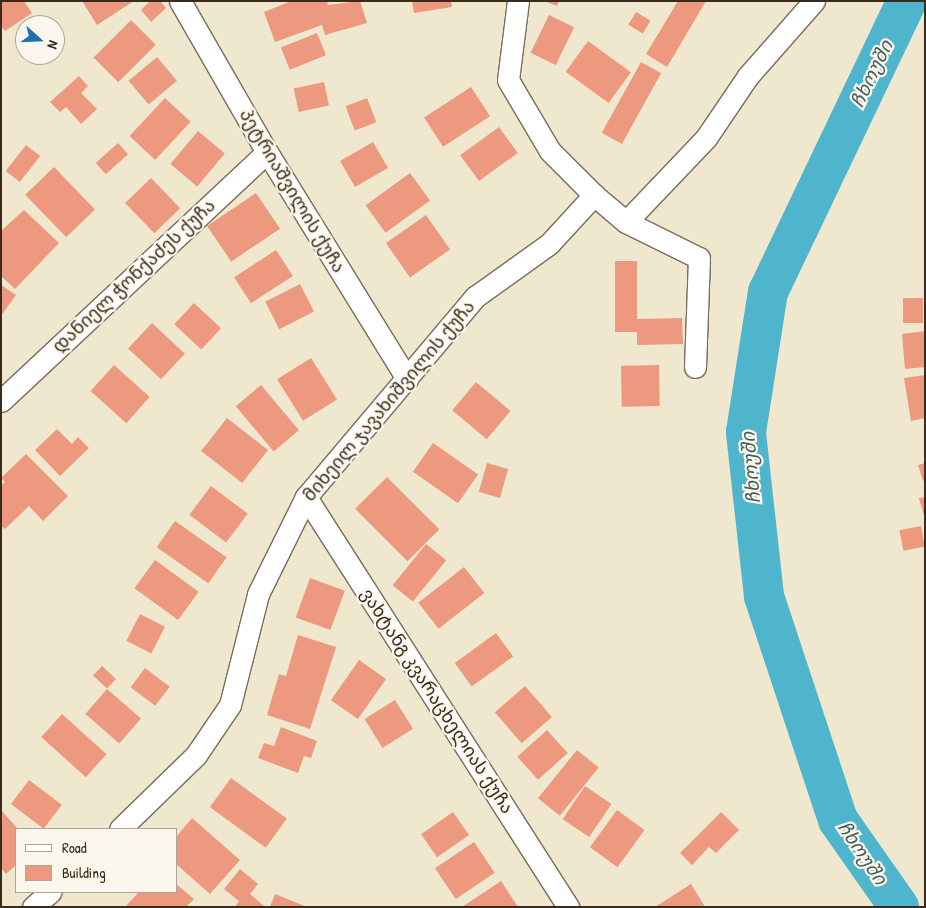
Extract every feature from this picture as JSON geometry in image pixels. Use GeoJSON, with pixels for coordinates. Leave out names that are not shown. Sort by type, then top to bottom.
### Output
{"type":"FeatureCollection","features":[{"type":"Feature","properties":{"kind":"street","name":"პეტრიაშვილის ქუჩა"},"geometry":{"type":"LineString","coordinates":[[180,1],[267,152],[407,378]]}},
{"type":"Feature","properties":{"kind":"street"},"geometry":{"type":"LineString","coordinates":[[518,1],[508,80],[550,151],[594,195],[626,222],[699,258],[695,367]]}},
{"type":"Feature","properties":{"kind":"street"},"geometry":{"type":"LineString","coordinates":[[626,222],[706,138],[748,76],[814,1]]}},
{"type":"Feature","properties":{"kind":"street","name":"დანიელ ჭონქაძეს ქუჩა"},"geometry":{"type":"LineString","coordinates":[[1,401],[267,152]]}},
{"type":"Feature","properties":{"kind":"street","name":"მიხეილ ჯავახიშვილის ქუჩა"},"geometry":{"type":"LineString","coordinates":[[121,828],[196,755],[230,705],[258,594],[306,496],[476,298],[549,244],[594,195]]}},
{"type":"Feature","properties":{"kind":"street","name":"ვახტანგ კვარაცხელიას ქუჩა"},"geometry":{"type":"LineString","coordinates":[[306,496],[568,907]]}},
{"type":"Feature","properties":{"kind":"street"},"geometry":{"type":"LineString","coordinates":[[34,907],[49,893]]}},
{"type":"Feature","properties":{"kind":"building"},"geometry":{"type":"Polygon","coordinates":[[[1,1],[24,1],[32,13],[29,15],[15,15],[15,24],[5,31],[1,26],[1,1]]]}},
{"type":"Feature","properties":{"kind":"building"},"geometry":{"type":"Polygon","coordinates":[[[82,1],[134,1],[97,25],[82,1]]]}},
{"type":"Feature","properties":{"kind":"building"},"geometry":{"type":"Polygon","coordinates":[[[150,1],[160,1],[166,8],[151,22],[141,10],[150,1]]]}},
{"type":"Feature","properties":{"kind":"building"},"geometry":{"type":"Polygon","coordinates":[[[291,1],[327,1],[328,5],[360,1],[367,23],[325,35],[322,25],[275,42],[264,12],[291,1]]]}},
{"type":"Feature","properties":{"kind":"building"},"geometry":{"type":"Polygon","coordinates":[[[412,1],[451,1],[452,7],[414,13],[412,1]]]}},
{"type":"Feature","properties":{"kind":"building"},"geometry":{"type":"Polygon","coordinates":[[[544,1],[559,1],[557,6],[544,1]]]}},
{"type":"Feature","properties":{"kind":"building"},"geometry":{"type":"Polygon","coordinates":[[[678,1],[706,1],[667,67],[646,54],[678,1]]]}},
{"type":"Feature","properties":{"kind":"building"},"geometry":{"type":"Polygon","coordinates":[[[636,12],[651,21],[643,34],[628,25],[636,12]]]}},
{"type":"Feature","properties":{"kind":"building"},"geometry":{"type":"Polygon","coordinates":[[[549,15],[574,27],[556,65],[531,53],[549,15]]]}},
{"type":"Feature","properties":{"kind":"building"},"geometry":{"type":"Polygon","coordinates":[[[131,20],[156,45],[118,82],[94,57],[131,20]]]}},
{"type":"Feature","properties":{"kind":"building"},"geometry":{"type":"Polygon","coordinates":[[[317,33],[326,55],[290,70],[281,48],[317,33]]]}},
{"type":"Feature","properties":{"kind":"building"},"geometry":{"type":"Polygon","coordinates":[[[588,41],[631,72],[609,103],[566,72],[588,41]]]}},
{"type":"Feature","properties":{"kind":"building"},"geometry":{"type":"Polygon","coordinates":[[[157,57],[177,81],[149,105],[129,81],[157,57]]]}},
{"type":"Feature","properties":{"kind":"building"},"geometry":{"type":"Polygon","coordinates":[[[641,62],[661,73],[622,144],[602,133],[641,62]]]}},
{"type":"Feature","properties":{"kind":"building"},"geometry":{"type":"Polygon","coordinates":[[[79,76],[88,86],[81,93],[97,109],[81,124],[66,107],[60,112],[50,102],[79,76]]]}},
{"type":"Feature","properties":{"kind":"building"},"geometry":{"type":"Polygon","coordinates":[[[324,82],[329,105],[299,112],[294,88],[324,82]]]}},
{"type":"Feature","properties":{"kind":"building"},"geometry":{"type":"Polygon","coordinates":[[[471,87],[490,116],[443,147],[424,117],[471,87]]]}},
{"type":"Feature","properties":{"kind":"building"},"geometry":{"type":"Polygon","coordinates":[[[165,98],[191,122],[155,160],[130,136],[165,98]]]}},
{"type":"Feature","properties":{"kind":"building"},"geometry":{"type":"Polygon","coordinates":[[[367,98],[376,122],[355,131],[346,106],[367,98]]]}},
{"type":"Feature","properties":{"kind":"building"},"geometry":{"type":"Polygon","coordinates":[[[499,127],[518,153],[479,181],[460,155],[499,127]]]}},
{"type":"Feature","properties":{"kind":"building"},"geometry":{"type":"Polygon","coordinates":[[[198,131],[225,153],[197,186],[170,164],[198,131]]]}},
{"type":"Feature","properties":{"kind":"building"},"geometry":{"type":"Polygon","coordinates":[[[373,142],[388,168],[355,187],[340,161],[373,142]]]}},
{"type":"Feature","properties":{"kind":"building"},"geometry":{"type":"Polygon","coordinates":[[[118,143],[128,154],[106,174],[96,163],[118,143]]]}},
{"type":"Feature","properties":{"kind":"building"},"geometry":{"type":"Polygon","coordinates":[[[26,145],[40,156],[20,182],[6,171],[26,145]]]}},
{"type":"Feature","properties":{"kind":"building"},"geometry":{"type":"Polygon","coordinates":[[[54,167],[95,209],[66,237],[25,195],[54,167]]]}},
{"type":"Feature","properties":{"kind":"building"},"geometry":{"type":"Polygon","coordinates":[[[410,173],[430,201],[385,233],[366,205],[410,173]]]}},
{"type":"Feature","properties":{"kind":"building"},"geometry":{"type":"Polygon","coordinates":[[[151,178],[180,208],[154,233],[125,203],[151,178]]]}},
{"type":"Feature","properties":{"kind":"building"},"geometry":{"type":"Polygon","coordinates":[[[256,193],[280,229],[231,262],[207,226],[256,193]]]}},
{"type":"Feature","properties":{"kind":"building"},"geometry":{"type":"Polygon","coordinates":[[[24,210],[59,243],[15,289],[1,276],[1,231],[24,210]]]}},
{"type":"Feature","properties":{"kind":"building"},"geometry":{"type":"Polygon","coordinates":[[[426,215],[450,249],[410,278],[386,243],[426,215]]]}},
{"type":"Feature","properties":{"kind":"building"},"geometry":{"type":"Polygon","coordinates":[[[276,250],[293,276],[251,303],[234,277],[276,250]]]}},
{"type":"Feature","properties":{"kind":"building"},"geometry":{"type":"Polygon","coordinates":[[[615,261],[637,261],[637,319],[682,318],[683,344],[637,345],[637,332],[615,332],[615,261]]]}},
{"type":"Feature","properties":{"kind":"building"},"geometry":{"type":"Polygon","coordinates":[[[300,284],[314,312],[279,329],[265,302],[300,284]]]}},
{"type":"Feature","properties":{"kind":"building"},"geometry":{"type":"Polygon","coordinates":[[[1,285],[16,295],[1,316],[1,285]]]}},
{"type":"Feature","properties":{"kind":"building"},"geometry":{"type":"Polygon","coordinates":[[[903,298],[923,298],[923,323],[903,323],[903,298]]]}},
{"type":"Feature","properties":{"kind":"building"},"geometry":{"type":"Polygon","coordinates":[[[194,303],[221,328],[201,349],[174,324],[194,303]]]}},
{"type":"Feature","properties":{"kind":"building"},"geometry":{"type":"Polygon","coordinates":[[[152,323],[185,354],[161,379],[128,349],[152,323]]]}},
{"type":"Feature","properties":{"kind":"building"},"geometry":{"type":"Polygon","coordinates":[[[925,331],[925,367],[905,369],[902,334],[925,331]]]}},
{"type":"Feature","properties":{"kind":"building"},"geometry":{"type":"Polygon","coordinates":[[[311,358],[337,400],[303,421],[277,379],[311,358]]]}},
{"type":"Feature","properties":{"kind":"building"},"geometry":{"type":"Polygon","coordinates":[[[114,365],[150,397],[126,423],[91,391],[114,365]]]}},
{"type":"Feature","properties":{"kind":"building"},"geometry":{"type":"Polygon","coordinates":[[[659,365],[660,406],[622,407],[621,366],[659,365]]]}},
{"type":"Feature","properties":{"kind":"building"},"geometry":{"type":"Polygon","coordinates":[[[925,375],[925,418],[911,421],[904,378],[925,375]]]}},
{"type":"Feature","properties":{"kind":"building"},"geometry":{"type":"Polygon","coordinates":[[[476,382],[510,411],[487,439],[452,410],[476,382]]]}},
{"type":"Feature","properties":{"kind":"building"},"geometry":{"type":"Polygon","coordinates":[[[261,385],[299,430],[274,451],[236,406],[261,385]]]}},
{"type":"Feature","properties":{"kind":"building"},"geometry":{"type":"Polygon","coordinates":[[[227,418],[268,450],[242,483],[201,451],[227,418]]]}},
{"type":"Feature","properties":{"kind":"building"},"geometry":{"type":"Polygon","coordinates":[[[57,429],[72,444],[78,437],[89,448],[60,476],[35,450],[57,429]]]}},
{"type":"Feature","properties":{"kind":"building"},"geometry":{"type":"Polygon","coordinates":[[[433,443],[478,475],[458,503],[413,472],[433,443]]]}},
{"type":"Feature","properties":{"kind":"building"},"geometry":{"type":"Polygon","coordinates":[[[26,454],[68,496],[43,521],[29,506],[5,529],[1,526],[1,486],[5,482],[1,478],[26,454]]]}},
{"type":"Feature","properties":{"kind":"building"},"geometry":{"type":"Polygon","coordinates":[[[487,463],[508,469],[500,498],[479,492],[487,463]]]}},
{"type":"Feature","properties":{"kind":"building"},"geometry":{"type":"Polygon","coordinates":[[[925,463],[925,480],[923,481],[918,465],[925,463]]]}},
{"type":"Feature","properties":{"kind":"building"},"geometry":{"type":"Polygon","coordinates":[[[387,477],[439,529],[408,561],[355,509],[387,477]]]}},
{"type":"Feature","properties":{"kind":"building"},"geometry":{"type":"Polygon","coordinates":[[[211,486],[248,514],[226,542],[189,515],[211,486]]]}},
{"type":"Feature","properties":{"kind":"building"},"geometry":{"type":"Polygon","coordinates":[[[925,497],[925,516],[924,516],[919,498],[925,497]]]}},
{"type":"Feature","properties":{"kind":"building"},"geometry":{"type":"Polygon","coordinates":[[[175,521],[227,557],[208,583],[157,547],[175,521]]]}},
{"type":"Feature","properties":{"kind":"building"},"geometry":{"type":"Polygon","coordinates":[[[921,526],[925,547],[903,551],[899,530],[921,526]]]}},
{"type":"Feature","properties":{"kind":"building"},"geometry":{"type":"Polygon","coordinates":[[[426,544],[446,560],[413,602],[393,585],[426,544]]]}},
{"type":"Feature","properties":{"kind":"building"},"geometry":{"type":"Polygon","coordinates":[[[155,560],[199,592],[178,620],[134,588],[155,560]]]}},
{"type":"Feature","properties":{"kind":"building"},"geometry":{"type":"Polygon","coordinates":[[[464,567],[484,593],[439,629],[418,603],[464,567]]]}},
{"type":"Feature","properties":{"kind":"building"},"geometry":{"type":"Polygon","coordinates":[[[310,578],[345,591],[330,630],[296,617],[310,578]]]}},
{"type":"Feature","properties":{"kind":"building"},"geometry":{"type":"Polygon","coordinates":[[[140,614],[165,627],[151,653],[126,641],[140,614]]]}},
{"type":"Feature","properties":{"kind":"building"},"geometry":{"type":"Polygon","coordinates":[[[496,633],[513,656],[472,686],[455,663],[496,633]]]}},
{"type":"Feature","properties":{"kind":"building"},"geometry":{"type":"Polygon","coordinates":[[[298,635],[336,647],[310,729],[267,715],[279,674],[286,676],[298,635]]]}},
{"type":"Feature","properties":{"kind":"building"},"geometry":{"type":"Polygon","coordinates":[[[359,660],[386,679],[358,719],[331,700],[359,660]]]}},
{"type":"Feature","properties":{"kind":"building"},"geometry":{"type":"Polygon","coordinates":[[[102,666],[116,679],[107,688],[93,676],[102,666]]]}},
{"type":"Feature","properties":{"kind":"building"},"geometry":{"type":"Polygon","coordinates":[[[145,668],[170,687],[155,706],[131,687],[145,668]]]}},
{"type":"Feature","properties":{"kind":"building"},"geometry":{"type":"Polygon","coordinates":[[[525,686],[552,717],[522,743],[495,712],[525,686]]]}},
{"type":"Feature","properties":{"kind":"building"},"geometry":{"type":"Polygon","coordinates":[[[107,689],[141,719],[119,743],[85,714],[107,689]]]}},
{"type":"Feature","properties":{"kind":"building"},"geometry":{"type":"Polygon","coordinates":[[[395,700],[413,729],[382,748],[364,719],[395,700]]]}},
{"type":"Feature","properties":{"kind":"building"},"geometry":{"type":"Polygon","coordinates":[[[62,714],[107,754],[86,777],[41,737],[62,714]]]}},
{"type":"Feature","properties":{"kind":"building"},"geometry":{"type":"Polygon","coordinates":[[[281,727],[317,741],[311,758],[304,756],[298,773],[258,758],[264,743],[274,746],[281,727]]]}},
{"type":"Feature","properties":{"kind":"building"},"geometry":{"type":"Polygon","coordinates":[[[547,730],[568,753],[538,780],[517,757],[547,730]]]}},
{"type":"Feature","properties":{"kind":"building"},"geometry":{"type":"Polygon","coordinates":[[[577,750],[599,768],[560,816],[538,798],[577,750]]]}},
{"type":"Feature","properties":{"kind":"building"},"geometry":{"type":"Polygon","coordinates":[[[231,778],[287,819],[266,848],[210,807],[231,778]]]}},
{"type":"Feature","properties":{"kind":"building"},"geometry":{"type":"Polygon","coordinates":[[[29,780],[62,805],[43,828],[11,804],[29,780]]]}},
{"type":"Feature","properties":{"kind":"building"},"geometry":{"type":"Polygon","coordinates":[[[585,786],[612,804],[589,837],[563,819],[585,786]]]}},
{"type":"Feature","properties":{"kind":"building"},"geometry":{"type":"Polygon","coordinates":[[[1,810],[17,828],[15,828],[15,866],[6,874],[1,868],[1,810]]]}},
{"type":"Feature","properties":{"kind":"building"},"geometry":{"type":"Polygon","coordinates":[[[617,810],[645,830],[617,867],[590,847],[617,810]]]}},
{"type":"Feature","properties":{"kind":"building"},"geometry":{"type":"Polygon","coordinates":[[[453,812],[469,835],[437,857],[421,834],[453,812]]]}},
{"type":"Feature","properties":{"kind":"building"},"geometry":{"type":"Polygon","coordinates":[[[721,812],[739,830],[716,853],[709,847],[692,865],[680,853],[721,812]]]}},
{"type":"Feature","properties":{"kind":"building"},"geometry":{"type":"Polygon","coordinates":[[[192,818],[240,860],[210,894],[178,866],[178,835],[192,818]]]}},
{"type":"Feature","properties":{"kind":"building"},"geometry":{"type":"Polygon","coordinates":[[[474,842],[495,873],[456,899],[435,868],[474,842]]]}},
{"type":"Feature","properties":{"kind":"building"},"geometry":{"type":"Polygon","coordinates":[[[240,869],[258,884],[250,894],[265,907],[235,907],[239,901],[224,889],[240,869]]]}},
{"type":"Feature","properties":{"kind":"building"},"geometry":{"type":"Polygon","coordinates":[[[501,881],[518,907],[462,907],[501,881]]]}},
{"type":"Feature","properties":{"kind":"building"},"geometry":{"type":"Polygon","coordinates":[[[691,884],[705,907],[655,907],[691,884]]]}},
{"type":"Feature","properties":{"kind":"building"},"geometry":{"type":"Polygon","coordinates":[[[178,886],[194,899],[186,907],[125,907],[138,893],[178,893],[178,886]]]}},
{"type":"Feature","properties":{"kind":"building"},"geometry":{"type":"Polygon","coordinates":[[[275,894],[307,907],[270,907],[275,894]]]}},
{"type":"Feature","properties":{"kind":"waterway","name":"ჩხოუში"},"geometry":{"type":"LineString","coordinates":[[899,907],[838,820],[764,596],[746,432],[768,292],[907,1]]}}]}
